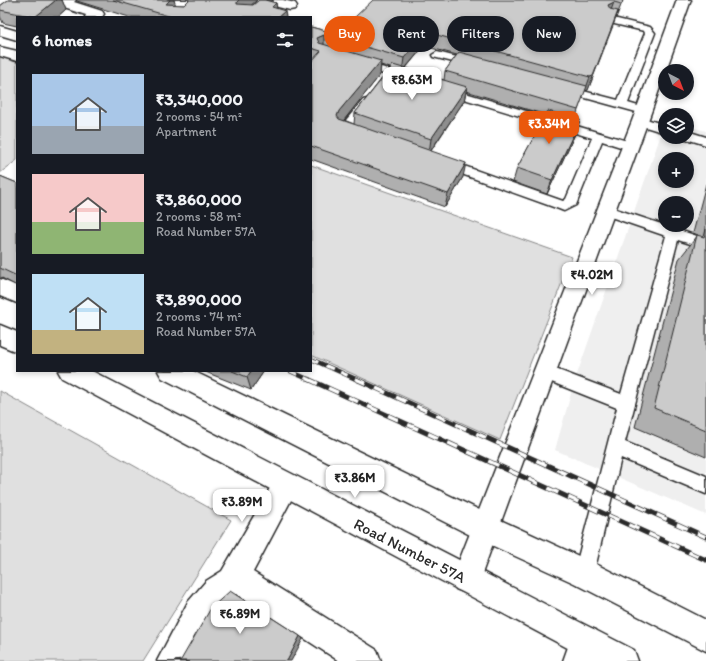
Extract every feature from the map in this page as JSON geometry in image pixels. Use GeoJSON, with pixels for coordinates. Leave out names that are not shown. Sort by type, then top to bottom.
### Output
{"type":"FeatureCollection","features":[{"type":"Feature","properties":{"kind":"street"},"geometry":{"type":"LineString","coordinates":[[69,0],[66,2],[69,5],[97,14],[94,16]]}},
{"type":"Feature","properties":{"kind":"street"},"geometry":{"type":"LineString","coordinates":[[175,0],[183,3],[185,12],[179,16]]}},
{"type":"Feature","properties":{"kind":"street"},"geometry":{"type":"LineString","coordinates":[[466,579],[607,211],[684,0]]}},
{"type":"Feature","properties":{"kind":"street"},"geometry":{"type":"LineString","coordinates":[[264,3],[290,6]]}},
{"type":"Feature","properties":{"kind":"street"},"geometry":{"type":"LineString","coordinates":[[0,30],[16,36]]}},
{"type":"Feature","properties":{"kind":"street"},"geometry":{"type":"LineString","coordinates":[[0,51],[16,56]]}},
{"type":"Feature","properties":{"kind":"street"},"geometry":{"type":"LineString","coordinates":[[0,287],[16,295]]}},
{"type":"Feature","properties":{"kind":"street"},"geometry":{"type":"LineString","coordinates":[[0,334],[16,342]]}},
{"type":"Feature","properties":{"kind":"street","name":"Road Number 57A"},"geometry":{"type":"LineString","coordinates":[[72,372],[466,579],[582,651],[623,661]]}},
{"type":"Feature","properties":{"kind":"street"},"geometry":{"type":"LineString","coordinates":[[172,372],[486,528],[584,573],[706,636]]}},
{"type":"Feature","properties":{"kind":"street"},"geometry":{"type":"LineString","coordinates":[[232,581],[286,485]]}},
{"type":"Feature","properties":{"kind":"street"},"geometry":{"type":"LineString","coordinates":[[172,661],[206,602],[216,590],[238,579],[366,661]]}},
{"type":"Feature","properties":{"kind":"lane"},"geometry":{"type":"LineString","coordinates":[[609,20],[647,29],[650,33],[622,105]]}},
{"type":"Feature","properties":{"kind":"lane"},"geometry":{"type":"LineString","coordinates":[[437,55],[483,67]]}},
{"type":"Feature","properties":{"kind":"lane"},"geometry":{"type":"LineString","coordinates":[[354,62],[420,82]]}},
{"type":"Feature","properties":{"kind":"lane"},"geometry":{"type":"LineString","coordinates":[[381,84],[390,73]]}},
{"type":"Feature","properties":{"kind":"lane"},"geometry":{"type":"LineString","coordinates":[[552,86],[622,105],[658,125]]}},
{"type":"Feature","properties":{"kind":"lane"},"geometry":{"type":"LineString","coordinates":[[435,87],[630,146]]}},
{"type":"Feature","properties":{"kind":"lane"},"geometry":{"type":"LineString","coordinates":[[367,137],[345,129],[372,95]]}},
{"type":"Feature","properties":{"kind":"lane"},"geometry":{"type":"LineString","coordinates":[[433,160],[564,206],[571,202],[598,136]]}},
{"type":"Feature","properties":{"kind":"lane"},"geometry":{"type":"LineString","coordinates":[[694,137],[706,141]]}},
{"type":"Feature","properties":{"kind":"lane"},"geometry":{"type":"LineString","coordinates":[[607,211],[706,244]]}},
{"type":"Feature","properties":{"kind":"lane"},"geometry":{"type":"LineString","coordinates":[[584,573],[626,404],[673,233]]}},
{"type":"Feature","properties":{"kind":"lane"},"geometry":{"type":"LineString","coordinates":[[545,372],[626,404]]}},
{"type":"Feature","properties":{"kind":"lane"},"geometry":{"type":"LineString","coordinates":[[616,447],[706,485]]}},
{"type":"Feature","properties":{"kind":"shaded area"},"geometry":{"type":"Polygon","coordinates":[[[0,56],[16,62],[16,161],[0,173],[0,56]]]}},
{"type":"Feature","properties":{"kind":"shaded area"},"geometry":{"type":"Polygon","coordinates":[[[694,128],[706,131],[706,515],[555,450],[574,383],[658,143],[694,144],[694,128]]]}},
{"type":"Feature","properties":{"kind":"shaded area"},"geometry":{"type":"Polygon","coordinates":[[[312,165],[572,257],[500,440],[312,355],[312,165]]]}},
{"type":"Feature","properties":{"kind":"shaded area"},"geometry":{"type":"Polygon","coordinates":[[[0,391],[231,520],[143,661],[0,661],[0,391]]]}},
{"type":"Feature","properties":{"kind":"building"},"geometry":{"type":"Polygon","coordinates":[[[8,0],[56,0],[36,16],[0,10],[0,6],[8,0]]]}},
{"type":"Feature","properties":{"kind":"building"},"geometry":{"type":"Polygon","coordinates":[[[113,0],[170,0],[166,4],[184,5],[189,0],[239,0],[237,4],[253,5],[259,0],[265,0],[276,3],[272,7],[285,11],[279,16],[169,16],[113,0]]]}},
{"type":"Feature","properties":{"kind":"building"},"geometry":{"type":"Polygon","coordinates":[[[373,0],[623,0],[622,4],[614,2],[608,5],[610,9],[618,11],[593,76],[590,77],[499,52],[514,52],[514,16],[447,16],[447,38],[439,36],[439,16],[383,16],[383,52],[375,50],[375,16],[356,16],[373,0]]]}},
{"type":"Feature","properties":{"kind":"building"},"geometry":{"type":"Polygon","coordinates":[[[312,27],[324,30],[324,35],[317,38],[319,43],[324,44],[324,52],[350,52],[381,61],[339,111],[337,116],[339,119],[466,163],[448,194],[312,146],[312,61],[321,51],[312,48],[312,27]]]}},
{"type":"Feature","properties":{"kind":"building"},"geometry":{"type":"Polygon","coordinates":[[[383,52],[409,52],[404,58],[383,52]]]}},
{"type":"Feature","properties":{"kind":"building"},"geometry":{"type":"Polygon","coordinates":[[[459,52],[587,86],[578,110],[445,71],[459,52]]]}},
{"type":"Feature","properties":{"kind":"building"},"geometry":{"type":"Polygon","coordinates":[[[393,65],[467,87],[431,139],[355,113],[393,65]]]}},
{"type":"Feature","properties":{"kind":"building"},"geometry":{"type":"Polygon","coordinates":[[[548,111],[580,120],[552,180],[517,168],[548,111]]]}},
{"type":"Feature","properties":{"kind":"building"},"geometry":{"type":"Polygon","coordinates":[[[0,176],[16,183],[16,276],[0,268],[0,176]]]}},
{"type":"Feature","properties":{"kind":"building"},"geometry":{"type":"Polygon","coordinates":[[[706,229],[706,430],[654,408],[697,235],[704,237],[706,229]]]}},
{"type":"Feature","properties":{"kind":"building"},"geometry":{"type":"Polygon","coordinates":[[[234,372],[250,372],[247,377],[234,372]]]}},
{"type":"Feature","properties":{"kind":"building"},"geometry":{"type":"Polygon","coordinates":[[[230,591],[300,636],[287,661],[175,661],[181,660],[211,608],[230,591]]]}},
{"type":"Feature","properties":{"kind":"railway"},"geometry":{"type":"LineString","coordinates":[[312,359],[358,380]]}},
{"type":"Feature","properties":{"kind":"railway"},"geometry":{"type":"LineString","coordinates":[[292,372],[310,380]]}},
{"type":"Feature","properties":{"kind":"railway"},"geometry":{"type":"LineString","coordinates":[[308,379],[706,560]]}},
{"type":"Feature","properties":{"kind":"railway"},"geometry":{"type":"LineString","coordinates":[[356,379],[706,537]]}}]}
